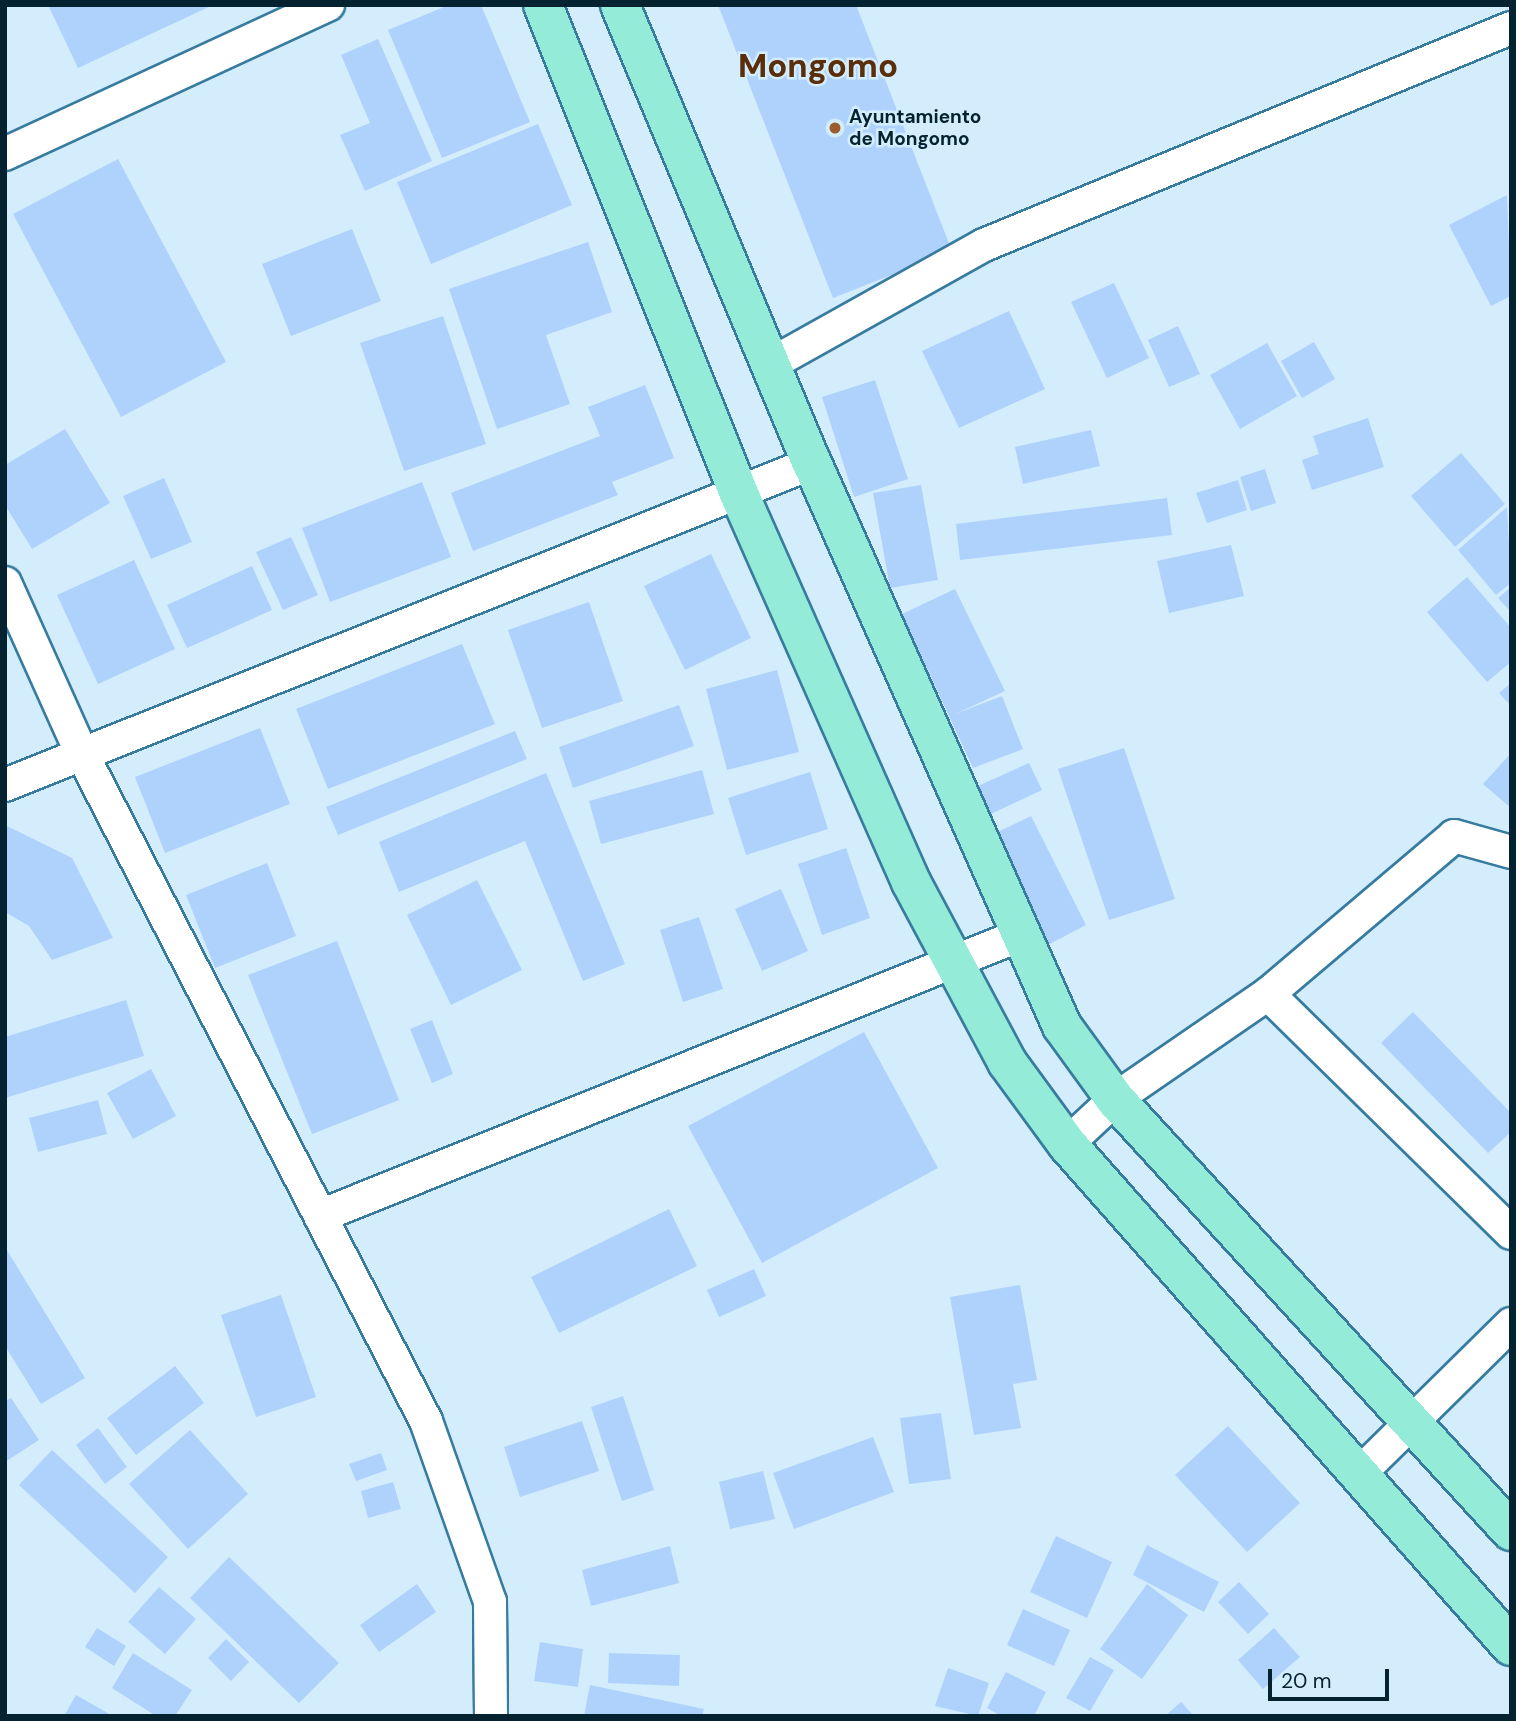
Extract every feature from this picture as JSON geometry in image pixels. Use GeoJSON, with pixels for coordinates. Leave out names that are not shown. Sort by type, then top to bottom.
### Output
{"type":"FeatureCollection","features":[{"type":"Feature","properties":{"kind":"main road"},"geometry":{"type":"LineString","coordinates":[[543,5],[740,496],[911,882],[1007,1062],[1068,1144],[1361,1472],[1511,1646]]}},
{"type":"Feature","properties":{"kind":"main road"},"geometry":{"type":"LineString","coordinates":[[620,5],[812,463],[1018,936],[1062,1026],[1115,1099],[1409,1423],[1511,1531]]}},
{"type":"Feature","properties":{"kind":"street"},"geometry":{"type":"LineString","coordinates":[[5,154],[328,5]]}},
{"type":"Feature","properties":{"kind":"street"},"geometry":{"type":"LineString","coordinates":[[771,364],[984,245],[1511,28]]}},
{"type":"Feature","properties":{"kind":"street"},"geometry":{"type":"LineString","coordinates":[[5,785],[740,496],[812,463]]}},
{"type":"Feature","properties":{"kind":"street"},"geometry":{"type":"LineString","coordinates":[[5,583],[82,754],[426,1421],[490,1602],[491,1716]]}},
{"type":"Feature","properties":{"kind":"street"},"geometry":{"type":"LineString","coordinates":[[1068,1144],[1115,1099],[1268,994],[1454,836],[1511,852]]}},
{"type":"Feature","properties":{"kind":"street"},"geometry":{"type":"LineString","coordinates":[[320,1216],[951,960],[1018,936]]}},
{"type":"Feature","properties":{"kind":"street"},"geometry":{"type":"LineString","coordinates":[[1268,994],[1511,1233]]}},
{"type":"Feature","properties":{"kind":"street"},"geometry":{"type":"LineString","coordinates":[[1361,1472],[1511,1324]]}},
{"type":"Feature","properties":{"kind":"building"},"geometry":{"type":"Polygon","coordinates":[[[48,5],[213,5],[78,68],[48,5]]]}},
{"type":"Feature","properties":{"kind":"building"},"geometry":{"type":"Polygon","coordinates":[[[449,5],[481,5],[530,122],[442,158],[388,30],[449,5]]]}},
{"type":"Feature","properties":{"kind":"building","name":"Ayuntamiento de Mongomo"},"geometry":{"type":"Polygon","coordinates":[[[718,5],[856,5],[952,251],[833,298],[718,5]]]}},
{"type":"Feature","properties":{"kind":"building"},"geometry":{"type":"Polygon","coordinates":[[[378,39],[432,161],[365,191],[340,135],[370,123],[341,55],[378,39]]]}},
{"type":"Feature","properties":{"kind":"building"},"geometry":{"type":"Polygon","coordinates":[[[538,124],[572,205],[431,264],[397,182],[538,124]]]}},
{"type":"Feature","properties":{"kind":"building"},"geometry":{"type":"Polygon","coordinates":[[[118,159],[226,362],[121,417],[13,214],[118,159]]]}},
{"type":"Feature","properties":{"kind":"building"},"geometry":{"type":"Polygon","coordinates":[[[1507,195],[1511,296],[1491,306],[1449,225],[1507,195]]]}},
{"type":"Feature","properties":{"kind":"building"},"geometry":{"type":"Polygon","coordinates":[[[352,229],[381,301],[291,336],[262,264],[352,229]]]}},
{"type":"Feature","properties":{"kind":"building"},"geometry":{"type":"Polygon","coordinates":[[[588,242],[612,312],[546,335],[570,404],[497,429],[449,289],[588,242]]]}},
{"type":"Feature","properties":{"kind":"building"},"geometry":{"type":"Polygon","coordinates":[[[1114,283],[1149,358],[1107,378],[1071,302],[1114,283]]]}},
{"type":"Feature","properties":{"kind":"building"},"geometry":{"type":"Polygon","coordinates":[[[1009,311],[1045,389],[959,428],[922,351],[1009,311]]]}},
{"type":"Feature","properties":{"kind":"building"},"geometry":{"type":"Polygon","coordinates":[[[443,316],[486,444],[404,471],[360,343],[443,316]]]}},
{"type":"Feature","properties":{"kind":"building"},"geometry":{"type":"Polygon","coordinates":[[[1178,326],[1200,374],[1169,387],[1148,340],[1178,326]]]}},
{"type":"Feature","properties":{"kind":"building"},"geometry":{"type":"Polygon","coordinates":[[[1314,342],[1335,379],[1302,398],[1281,361],[1314,342]]]}},
{"type":"Feature","properties":{"kind":"building"},"geometry":{"type":"Polygon","coordinates":[[[1267,343],[1297,396],[1240,429],[1210,375],[1267,343]]]}},
{"type":"Feature","properties":{"kind":"building"},"geometry":{"type":"Polygon","coordinates":[[[875,380],[908,479],[854,497],[822,397],[875,380]]]}},
{"type":"Feature","properties":{"kind":"building"},"geometry":{"type":"Polygon","coordinates":[[[645,385],[674,458],[612,482],[618,495],[473,551],[451,493],[600,436],[588,407],[645,385]]]}},
{"type":"Feature","properties":{"kind":"building"},"geometry":{"type":"Polygon","coordinates":[[[1368,418],[1384,467],[1312,490],[1302,460],[1319,454],[1313,436],[1368,418]]]}},
{"type":"Feature","properties":{"kind":"building"},"geometry":{"type":"Polygon","coordinates":[[[65,429],[110,503],[32,549],[5,505],[5,465],[65,429]]]}},
{"type":"Feature","properties":{"kind":"building"},"geometry":{"type":"Polygon","coordinates":[[[1091,430],[1100,466],[1023,484],[1015,447],[1091,430]]]}},
{"type":"Feature","properties":{"kind":"building"},"geometry":{"type":"Polygon","coordinates":[[[1461,453],[1505,504],[1455,547],[1411,496],[1461,453]]]}},
{"type":"Feature","properties":{"kind":"building"},"geometry":{"type":"Polygon","coordinates":[[[1265,469],[1276,503],[1251,511],[1240,477],[1265,469]]]}},
{"type":"Feature","properties":{"kind":"building"},"geometry":{"type":"Polygon","coordinates":[[[164,478],[192,542],[151,559],[123,496],[164,478]]]}},
{"type":"Feature","properties":{"kind":"building"},"geometry":{"type":"Polygon","coordinates":[[[1238,480],[1247,510],[1207,523],[1196,493],[1238,480]]]}},
{"type":"Feature","properties":{"kind":"building"},"geometry":{"type":"Polygon","coordinates":[[[422,482],[451,557],[330,602],[302,528],[422,482]]]}},
{"type":"Feature","properties":{"kind":"building"},"geometry":{"type":"Polygon","coordinates":[[[921,485],[938,580],[890,588],[873,493],[921,485]]]}},
{"type":"Feature","properties":{"kind":"building"},"geometry":{"type":"Polygon","coordinates":[[[1167,498],[1172,535],[960,560],[956,524],[1167,498]]]}},
{"type":"Feature","properties":{"kind":"building"},"geometry":{"type":"Polygon","coordinates":[[[1507,507],[1511,583],[1496,595],[1458,550],[1507,507]]]}},
{"type":"Feature","properties":{"kind":"building"},"geometry":{"type":"Polygon","coordinates":[[[291,537],[318,595],[283,610],[256,552],[291,537]]]}},
{"type":"Feature","properties":{"kind":"building"},"geometry":{"type":"Polygon","coordinates":[[[1231,545],[1244,596],[1169,613],[1157,561],[1231,545]]]}},
{"type":"Feature","properties":{"kind":"building"},"geometry":{"type":"Polygon","coordinates":[[[711,554],[751,638],[685,670],[644,586],[711,554]]]}},
{"type":"Feature","properties":{"kind":"building"},"geometry":{"type":"Polygon","coordinates":[[[134,560],[175,649],[98,684],[57,595],[134,560]]]}},
{"type":"Feature","properties":{"kind":"building"},"geometry":{"type":"Polygon","coordinates":[[[252,566],[272,610],[187,648],[167,605],[252,566]]]}},
{"type":"Feature","properties":{"kind":"building"},"geometry":{"type":"Polygon","coordinates":[[[1467,577],[1511,628],[1511,662],[1487,682],[1427,612],[1467,577]]]}},
{"type":"Feature","properties":{"kind":"building"},"geometry":{"type":"Polygon","coordinates":[[[1511,587],[1511,612],[1498,598],[1511,587]]]}},
{"type":"Feature","properties":{"kind":"building"},"geometry":{"type":"Polygon","coordinates":[[[955,589],[1005,691],[955,714],[1002,696],[1023,749],[973,768],[902,614],[955,589]]]}},
{"type":"Feature","properties":{"kind":"building"},"geometry":{"type":"Polygon","coordinates":[[[589,602],[623,701],[542,728],[508,630],[589,602]]]}},
{"type":"Feature","properties":{"kind":"building"},"geometry":{"type":"Polygon","coordinates":[[[462,644],[495,724],[328,789],[296,709],[462,644]]]}},
{"type":"Feature","properties":{"kind":"building"},"geometry":{"type":"Polygon","coordinates":[[[777,670],[799,752],[727,770],[706,689],[777,670]]]}},
{"type":"Feature","properties":{"kind":"building"},"geometry":{"type":"Polygon","coordinates":[[[1511,683],[1511,706],[1499,693],[1511,683]]]}},
{"type":"Feature","properties":{"kind":"building"},"geometry":{"type":"Polygon","coordinates":[[[679,705],[694,746],[573,788],[559,747],[679,705]]]}},
{"type":"Feature","properties":{"kind":"building"},"geometry":{"type":"Polygon","coordinates":[[[260,728],[290,804],[165,853],[135,777],[260,728]]]}},
{"type":"Feature","properties":{"kind":"building"},"geometry":{"type":"Polygon","coordinates":[[[515,731],[527,759],[338,835],[326,807],[515,731]]]}},
{"type":"Feature","properties":{"kind":"building"},"geometry":{"type":"Polygon","coordinates":[[[1124,748],[1175,899],[1109,920],[1058,769],[1124,748]]]}},
{"type":"Feature","properties":{"kind":"building"},"geometry":{"type":"Polygon","coordinates":[[[1511,753],[1511,808],[1483,784],[1511,753]]]}},
{"type":"Feature","properties":{"kind":"building"},"geometry":{"type":"Polygon","coordinates":[[[1029,763],[1042,790],[991,814],[978,786],[1029,763]]]}},
{"type":"Feature","properties":{"kind":"building"},"geometry":{"type":"Polygon","coordinates":[[[702,770],[714,814],[601,844],[589,801],[702,770]]]}},
{"type":"Feature","properties":{"kind":"building"},"geometry":{"type":"Polygon","coordinates":[[[810,772],[828,829],[746,855],[728,798],[810,772]]]}},
{"type":"Feature","properties":{"kind":"building"},"geometry":{"type":"Polygon","coordinates":[[[546,773],[625,964],[583,981],[525,841],[399,892],[379,842],[546,773]]]}},
{"type":"Feature","properties":{"kind":"building"},"geometry":{"type":"Polygon","coordinates":[[[1031,816],[1086,925],[1044,947],[987,837],[1031,816]]]}},
{"type":"Feature","properties":{"kind":"building"},"geometry":{"type":"Polygon","coordinates":[[[5,825],[72,858],[113,938],[52,960],[29,926],[5,912],[5,825]]]}},
{"type":"Feature","properties":{"kind":"building"},"geometry":{"type":"Polygon","coordinates":[[[846,848],[870,918],[822,935],[798,864],[846,848]]]}},
{"type":"Feature","properties":{"kind":"building"},"geometry":{"type":"Polygon","coordinates":[[[267,863],[296,936],[215,968],[186,895],[267,863]]]}},
{"type":"Feature","properties":{"kind":"building"},"geometry":{"type":"Polygon","coordinates":[[[477,880],[522,970],[451,1005],[407,915],[477,880]]]}},
{"type":"Feature","properties":{"kind":"building"},"geometry":{"type":"Polygon","coordinates":[[[781,889],[808,951],[762,971],[735,909],[781,889]]]}},
{"type":"Feature","properties":{"kind":"building"},"geometry":{"type":"Polygon","coordinates":[[[699,917],[723,989],[683,1002],[660,930],[699,917]]]}},
{"type":"Feature","properties":{"kind":"building"},"geometry":{"type":"Polygon","coordinates":[[[337,941],[399,1100],[312,1134],[248,975],[337,941]]]}},
{"type":"Feature","properties":{"kind":"building"},"geometry":{"type":"Polygon","coordinates":[[[126,1000],[144,1056],[5,1098],[5,1037],[126,1000]]]}},
{"type":"Feature","properties":{"kind":"building"},"geometry":{"type":"Polygon","coordinates":[[[1413,1012],[1511,1113],[1511,1132],[1488,1153],[1381,1043],[1413,1012]]]}},
{"type":"Feature","properties":{"kind":"building"},"geometry":{"type":"Polygon","coordinates":[[[432,1020],[453,1074],[432,1083],[410,1029],[432,1020]]]}},
{"type":"Feature","properties":{"kind":"building"},"geometry":{"type":"Polygon","coordinates":[[[864,1032],[938,1168],[762,1263],[688,1126],[864,1032]]]}},
{"type":"Feature","properties":{"kind":"building"},"geometry":{"type":"Polygon","coordinates":[[[151,1069],[176,1116],[133,1139],[107,1093],[151,1069]]]}},
{"type":"Feature","properties":{"kind":"building"},"geometry":{"type":"Polygon","coordinates":[[[98,1100],[107,1134],[38,1152],[29,1118],[98,1100]]]}},
{"type":"Feature","properties":{"kind":"building"},"geometry":{"type":"Polygon","coordinates":[[[669,1209],[697,1266],[559,1333],[531,1277],[669,1209]]]}},
{"type":"Feature","properties":{"kind":"building"},"geometry":{"type":"Polygon","coordinates":[[[5,1247],[85,1378],[41,1404],[5,1346],[5,1247]]]}},
{"type":"Feature","properties":{"kind":"building"},"geometry":{"type":"Polygon","coordinates":[[[754,1269],[766,1296],[719,1317],[707,1290],[754,1269]]]}},
{"type":"Feature","properties":{"kind":"building"},"geometry":{"type":"Polygon","coordinates":[[[1020,1285],[1037,1380],[1013,1384],[1021,1428],[974,1435],[950,1297],[1020,1285]]]}},
{"type":"Feature","properties":{"kind":"building"},"geometry":{"type":"Polygon","coordinates":[[[281,1295],[316,1397],[256,1417],[221,1315],[281,1295]]]}},
{"type":"Feature","properties":{"kind":"building"},"geometry":{"type":"Polygon","coordinates":[[[175,1366],[204,1403],[136,1455],[107,1418],[175,1366]]]}},
{"type":"Feature","properties":{"kind":"building"},"geometry":{"type":"Polygon","coordinates":[[[623,1396],[654,1490],[622,1501],[591,1407],[623,1396]]]}},
{"type":"Feature","properties":{"kind":"building"},"geometry":{"type":"Polygon","coordinates":[[[11,1398],[39,1440],[5,1462],[5,1401],[11,1398]]]}},
{"type":"Feature","properties":{"kind":"building"},"geometry":{"type":"Polygon","coordinates":[[[941,1413],[951,1479],[909,1484],[900,1418],[941,1413]]]}},
{"type":"Feature","properties":{"kind":"building"},"geometry":{"type":"Polygon","coordinates":[[[582,1421],[599,1471],[520,1497],[504,1447],[582,1421]]]}},
{"type":"Feature","properties":{"kind":"building"},"geometry":{"type":"Polygon","coordinates":[[[1228,1426],[1300,1503],[1247,1552],[1175,1475],[1228,1426]]]}},
{"type":"Feature","properties":{"kind":"building"},"geometry":{"type":"Polygon","coordinates":[[[98,1428],[127,1467],[105,1484],[76,1445],[98,1428]]]}},
{"type":"Feature","properties":{"kind":"building"},"geometry":{"type":"Polygon","coordinates":[[[190,1430],[248,1494],[188,1549],[129,1484],[190,1430]]]}},
{"type":"Feature","properties":{"kind":"building"},"geometry":{"type":"Polygon","coordinates":[[[873,1437],[894,1492],[794,1529],[773,1473],[873,1437]]]}},
{"type":"Feature","properties":{"kind":"building"},"geometry":{"type":"Polygon","coordinates":[[[52,1450],[168,1557],[135,1593],[19,1485],[52,1450]]]}},
{"type":"Feature","properties":{"kind":"building"},"geometry":{"type":"Polygon","coordinates":[[[381,1453],[387,1470],[356,1481],[349,1464],[381,1453]]]}},
{"type":"Feature","properties":{"kind":"building"},"geometry":{"type":"Polygon","coordinates":[[[763,1471],[775,1519],[730,1529],[719,1482],[763,1471]]]}},
{"type":"Feature","properties":{"kind":"building"},"geometry":{"type":"Polygon","coordinates":[[[393,1482],[401,1509],[368,1518],[361,1491],[393,1482]]]}},
{"type":"Feature","properties":{"kind":"building"},"geometry":{"type":"Polygon","coordinates":[[[1056,1536],[1112,1562],[1087,1618],[1030,1592],[1056,1536]]]}},
{"type":"Feature","properties":{"kind":"building"},"geometry":{"type":"Polygon","coordinates":[[[1147,1545],[1219,1582],[1204,1612],[1133,1575],[1147,1545]]]}},
{"type":"Feature","properties":{"kind":"building"},"geometry":{"type":"Polygon","coordinates":[[[670,1546],[679,1583],[591,1606],[582,1570],[670,1546]]]}},
{"type":"Feature","properties":{"kind":"building"},"geometry":{"type":"Polygon","coordinates":[[[229,1557],[339,1663],[299,1703],[190,1598],[229,1557]]]}},
{"type":"Feature","properties":{"kind":"building"},"geometry":{"type":"Polygon","coordinates":[[[1239,1582],[1269,1614],[1248,1634],[1218,1602],[1239,1582]]]}},
{"type":"Feature","properties":{"kind":"building"},"geometry":{"type":"Polygon","coordinates":[[[417,1584],[436,1612],[379,1652],[360,1625],[417,1584]]]}},
{"type":"Feature","properties":{"kind":"building"},"geometry":{"type":"Polygon","coordinates":[[[1147,1584],[1188,1615],[1142,1679],[1100,1649],[1147,1584]]]}},
{"type":"Feature","properties":{"kind":"building"},"geometry":{"type":"Polygon","coordinates":[[[159,1587],[196,1619],[165,1654],[128,1622],[159,1587]]]}},
{"type":"Feature","properties":{"kind":"building"},"geometry":{"type":"Polygon","coordinates":[[[1023,1609],[1070,1630],[1054,1666],[1007,1645],[1023,1609]]]}},
{"type":"Feature","properties":{"kind":"building"},"geometry":{"type":"Polygon","coordinates":[[[97,1628],[126,1646],[114,1666],[85,1647],[97,1628]]]}},
{"type":"Feature","properties":{"kind":"building"},"geometry":{"type":"Polygon","coordinates":[[[1274,1628],[1300,1657],[1263,1689],[1238,1660],[1274,1628]]]}},
{"type":"Feature","properties":{"kind":"building"},"geometry":{"type":"Polygon","coordinates":[[[226,1639],[249,1662],[231,1681],[208,1658],[226,1639]]]}},
{"type":"Feature","properties":{"kind":"building"},"geometry":{"type":"Polygon","coordinates":[[[540,1642],[583,1649],[578,1687],[534,1681],[540,1642]]]}},
{"type":"Feature","properties":{"kind":"building"},"geometry":{"type":"Polygon","coordinates":[[[133,1653],[192,1690],[175,1716],[156,1716],[112,1688],[133,1653]]]}},
{"type":"Feature","properties":{"kind":"building"},"geometry":{"type":"Polygon","coordinates":[[[609,1653],[680,1655],[679,1686],[608,1683],[609,1653]]]}},
{"type":"Feature","properties":{"kind":"building"},"geometry":{"type":"Polygon","coordinates":[[[1090,1657],[1114,1670],[1090,1711],[1066,1698],[1090,1657]]]}},
{"type":"Feature","properties":{"kind":"building"},"geometry":{"type":"Polygon","coordinates":[[[948,1668],[989,1683],[978,1716],[935,1706],[948,1668]]]}},
{"type":"Feature","properties":{"kind":"building"},"geometry":{"type":"Polygon","coordinates":[[[1006,1672],[1046,1692],[1034,1716],[1001,1716],[987,1708],[1006,1672]]]}},
{"type":"Feature","properties":{"kind":"building"},"geometry":{"type":"Polygon","coordinates":[[[590,1685],[704,1709],[702,1716],[584,1716],[590,1685]]]}},
{"type":"Feature","properties":{"kind":"building"},"geometry":{"type":"Polygon","coordinates":[[[76,1695],[113,1716],[64,1716],[76,1695]]]}},
{"type":"Feature","properties":{"kind":"building"},"geometry":{"type":"Polygon","coordinates":[[[1181,1702],[1194,1716],[1165,1716],[1181,1702]]]}},
{"type":"Feature","properties":{"kind":"place","name":"Ayuntamiento de Mongomo"},"geometry":{"type":"Point","coordinates":[835,128]}},
{"type":"Feature","properties":{"kind":"district","name":"Mongomo"},"geometry":{"type":"Point","coordinates":[818,66]}}]}
